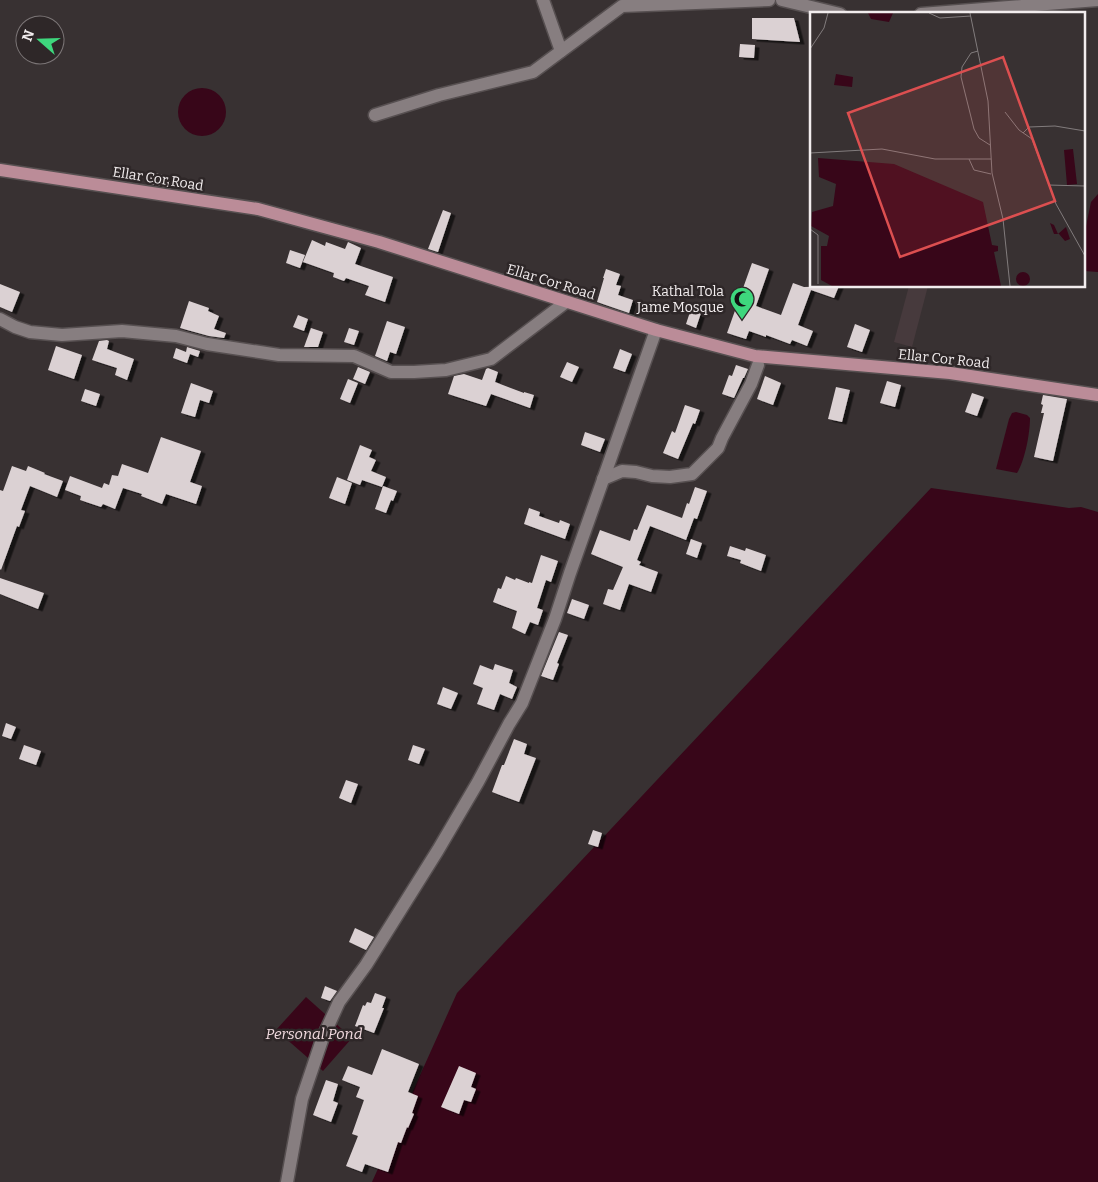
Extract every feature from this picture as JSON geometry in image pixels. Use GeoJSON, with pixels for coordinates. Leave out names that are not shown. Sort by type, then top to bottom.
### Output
{"type":"FeatureCollection","features":[{"type":"Feature","properties":{"kind":"main road","name":"Ellar Cor Road"},"geometry":{"type":"LineString","coordinates":[[0,170],[258,209],[379,242],[656,330],[755,356],[950,373],[1098,395]]}},
{"type":"Feature","properties":{"kind":"street"},"geometry":{"type":"LineString","coordinates":[[543,0],[561,51]]}},
{"type":"Feature","properties":{"kind":"street"},"geometry":{"type":"LineString","coordinates":[[375,115],[438,95],[533,72],[622,6],[769,0]]}},
{"type":"Feature","properties":{"kind":"street"},"geometry":{"type":"LineString","coordinates":[[782,0],[832,12]]}},
{"type":"Feature","properties":{"kind":"street"},"geometry":{"type":"LineString","coordinates":[[933,12],[976,5],[1098,0]]}},
{"type":"Feature","properties":{"kind":"street"},"geometry":{"type":"LineString","coordinates":[[0,319],[30,332],[62,335],[122,331],[176,336],[207,344],[279,354],[354,356],[391,372],[414,372],[446,370],[491,359],[566,302]]}},
{"type":"Feature","properties":{"kind":"street"},"geometry":{"type":"LineString","coordinates":[[287,1182],[302,1100],[324,1037],[339,1002],[366,965],[438,850],[478,782],[508,724],[522,703],[555,619],[656,330]]}},
{"type":"Feature","properties":{"kind":"street"},"geometry":{"type":"LineString","coordinates":[[603,479],[622,471],[670,477],[692,474],[718,448],[751,384],[758,365]]}},
{"type":"Feature","properties":{"kind":"shaded area"},"geometry":{"type":"Polygon","coordinates":[[[908,288],[927,288],[912,347],[894,342],[908,288]]]}},
{"type":"Feature","properties":{"kind":"water"},"geometry":{"type":"Polygon","coordinates":[[[202,88],[211,90],[219,95],[224,103],[226,112],[224,121],[219,129],[211,134],[202,136],[193,134],[185,129],[180,121],[178,112],[180,103],[185,95],[193,90],[202,88]]]}},
{"type":"Feature","properties":{"kind":"water"},"geometry":{"type":"Polygon","coordinates":[[[1098,194],[1098,272],[1086,271],[1086,226],[1091,202],[1098,194]]]}},
{"type":"Feature","properties":{"kind":"water"},"geometry":{"type":"Polygon","coordinates":[[[1016,412],[1027,415],[1030,418],[1026,446],[1017,473],[996,469],[1009,419],[1012,413],[1016,412]]]}},
{"type":"Feature","properties":{"kind":"water"},"geometry":{"type":"Polygon","coordinates":[[[931,488],[1069,508],[1081,507],[1098,512],[1098,1182],[372,1182],[457,993],[931,488]]]}},
{"type":"Feature","properties":{"kind":"water","name":"Personal Pond"},"geometry":{"type":"Polygon","coordinates":[[[306,997],[352,1038],[323,1071],[276,1030],[306,997]]]}},
{"type":"Feature","properties":{"kind":"building"},"geometry":{"type":"Polygon","coordinates":[[[752,18],[794,18],[800,42],[752,39],[752,18]]]}},
{"type":"Feature","properties":{"kind":"building"},"geometry":{"type":"Polygon","coordinates":[[[740,44],[755,45],[754,58],[739,57],[740,44]]]}},
{"type":"Feature","properties":{"kind":"building"},"geometry":{"type":"Polygon","coordinates":[[[152,172],[170,177],[168,187],[149,184],[152,172]]]}},
{"type":"Feature","properties":{"kind":"building"},"geometry":{"type":"Polygon","coordinates":[[[443,210],[451,213],[438,252],[428,249],[443,210]]]}},
{"type":"Feature","properties":{"kind":"building"},"geometry":{"type":"Polygon","coordinates":[[[312,240],[325,246],[326,242],[345,249],[348,242],[361,248],[355,264],[393,277],[385,302],[365,295],[369,286],[346,278],[344,281],[333,277],[334,273],[303,262],[312,240]]]}},
{"type":"Feature","properties":{"kind":"building"},"geometry":{"type":"Polygon","coordinates":[[[290,250],[305,255],[300,268],[286,263],[290,250]]]}},
{"type":"Feature","properties":{"kind":"building"},"geometry":{"type":"Polygon","coordinates":[[[752,263],[769,269],[756,306],[781,315],[793,283],[810,288],[838,288],[834,298],[811,290],[798,325],[813,331],[807,346],[792,340],[790,344],[749,331],[746,339],[727,333],[752,263]]]}},
{"type":"Feature","properties":{"kind":"building"},"geometry":{"type":"Polygon","coordinates":[[[606,269],[620,274],[616,285],[621,286],[618,295],[633,300],[629,313],[597,302],[606,269]]]}},
{"type":"Feature","properties":{"kind":"building"},"geometry":{"type":"Polygon","coordinates":[[[0,284],[20,292],[12,312],[0,307],[0,284]]]}},
{"type":"Feature","properties":{"kind":"building"},"geometry":{"type":"Polygon","coordinates":[[[189,301],[209,308],[208,311],[219,316],[214,329],[226,333],[224,338],[180,328],[189,301]]]}},
{"type":"Feature","properties":{"kind":"building"},"geometry":{"type":"Polygon","coordinates":[[[691,309],[701,313],[696,328],[686,324],[691,309]]]}},
{"type":"Feature","properties":{"kind":"building"},"geometry":{"type":"Polygon","coordinates":[[[298,315],[308,319],[304,331],[293,327],[298,315]]]}},
{"type":"Feature","properties":{"kind":"building"},"geometry":{"type":"Polygon","coordinates":[[[387,321],[405,327],[396,354],[390,352],[387,361],[375,356],[387,321]]]}},
{"type":"Feature","properties":{"kind":"building"},"geometry":{"type":"Polygon","coordinates":[[[855,324],[870,330],[862,352],[847,347],[855,324]]]}},
{"type":"Feature","properties":{"kind":"building"},"geometry":{"type":"Polygon","coordinates":[[[311,328],[323,332],[318,347],[304,347],[311,328]]]}},
{"type":"Feature","properties":{"kind":"building"},"geometry":{"type":"Polygon","coordinates":[[[349,328],[359,331],[354,345],[344,342],[349,328]]]}},
{"type":"Feature","properties":{"kind":"building"},"geometry":{"type":"Polygon","coordinates":[[[99,341],[109,341],[107,349],[134,359],[127,380],[115,375],[117,368],[92,360],[99,341]]]}},
{"type":"Feature","properties":{"kind":"building"},"geometry":{"type":"Polygon","coordinates":[[[56,346],[82,355],[74,379],[48,370],[56,346]]]}},
{"type":"Feature","properties":{"kind":"building"},"geometry":{"type":"Polygon","coordinates":[[[187,347],[200,351],[198,357],[190,354],[187,363],[173,358],[176,348],[186,352],[187,347]]]}},
{"type":"Feature","properties":{"kind":"building"},"geometry":{"type":"Polygon","coordinates":[[[620,349],[632,354],[625,372],[613,368],[620,349]]]}},
{"type":"Feature","properties":{"kind":"building"},"geometry":{"type":"Polygon","coordinates":[[[567,362],[579,367],[572,382],[560,377],[567,362]]]}},
{"type":"Feature","properties":{"kind":"building"},"geometry":{"type":"Polygon","coordinates":[[[736,365],[748,369],[734,398],[722,394],[729,375],[732,376],[736,365]]]}},
{"type":"Feature","properties":{"kind":"building"},"geometry":{"type":"Polygon","coordinates":[[[358,367],[370,372],[365,384],[353,379],[358,367]]]}},
{"type":"Feature","properties":{"kind":"building"},"geometry":{"type":"Polygon","coordinates":[[[488,368],[498,372],[495,382],[534,395],[530,408],[491,394],[486,406],[448,394],[454,376],[464,374],[482,380],[488,368]]]}},
{"type":"Feature","properties":{"kind":"building"},"geometry":{"type":"Polygon","coordinates":[[[765,376],[781,383],[773,405],[757,399],[765,376]]]}},
{"type":"Feature","properties":{"kind":"building"},"geometry":{"type":"Polygon","coordinates":[[[348,379],[358,383],[350,403],[340,399],[348,379]]]}},
{"type":"Feature","properties":{"kind":"building"},"geometry":{"type":"Polygon","coordinates":[[[887,381],[901,385],[895,407],[880,403],[887,381]]]}},
{"type":"Feature","properties":{"kind":"building"},"geometry":{"type":"Polygon","coordinates":[[[191,383],[213,391],[209,403],[200,400],[195,417],[181,413],[191,383]]]}},
{"type":"Feature","properties":{"kind":"building"},"geometry":{"type":"Polygon","coordinates":[[[836,387],[850,390],[842,422],[828,419],[836,387]]]}},
{"type":"Feature","properties":{"kind":"building"},"geometry":{"type":"Polygon","coordinates":[[[85,389],[100,394],[96,406],[81,401],[85,389]]]}},
{"type":"Feature","properties":{"kind":"building"},"geometry":{"type":"Polygon","coordinates":[[[972,393],[984,397],[977,416],[965,412],[972,393]]]}},
{"type":"Feature","properties":{"kind":"building"},"geometry":{"type":"Polygon","coordinates":[[[1043,395],[1067,399],[1053,461],[1034,457],[1044,413],[1041,413],[1043,395]]]}},
{"type":"Feature","properties":{"kind":"building"},"geometry":{"type":"Polygon","coordinates":[[[685,405],[700,410],[678,459],[663,453],[672,431],[675,433],[685,405]]]}},
{"type":"Feature","properties":{"kind":"building"},"geometry":{"type":"Polygon","coordinates":[[[585,432],[605,439],[600,452],[581,445],[585,432]]]}},
{"type":"Feature","properties":{"kind":"building"},"geometry":{"type":"Polygon","coordinates":[[[161,437],[201,451],[190,482],[202,486],[196,504],[166,494],[162,504],[141,496],[142,494],[123,488],[115,509],[103,504],[101,507],[80,500],[81,496],[65,490],[70,476],[102,488],[104,483],[109,485],[112,475],[118,476],[122,464],[148,473],[161,437]]]}},
{"type":"Feature","properties":{"kind":"building"},"geometry":{"type":"Polygon","coordinates":[[[360,445],[372,450],[369,457],[376,460],[371,471],[386,477],[382,487],[362,480],[360,485],[347,480],[360,445]]]}},
{"type":"Feature","properties":{"kind":"building"},"geometry":{"type":"Polygon","coordinates":[[[12,466],[26,471],[28,466],[63,481],[57,497],[30,486],[21,510],[25,511],[19,527],[17,526],[1,570],[0,490],[3,491],[12,466]]]}},
{"type":"Feature","properties":{"kind":"building"},"geometry":{"type":"Polygon","coordinates":[[[337,477],[352,483],[345,504],[329,498],[337,477]]]}},
{"type":"Feature","properties":{"kind":"building"},"geometry":{"type":"Polygon","coordinates":[[[383,486],[397,491],[386,513],[375,509],[383,486]]]}},
{"type":"Feature","properties":{"kind":"building"},"geometry":{"type":"Polygon","coordinates":[[[695,487],[707,491],[697,519],[694,518],[686,540],[650,526],[637,560],[641,562],[639,565],[658,572],[651,592],[629,584],[620,610],[603,604],[608,589],[613,590],[623,567],[591,554],[600,530],[630,541],[634,529],[637,530],[647,505],[682,518],[695,487]]]}},
{"type":"Feature","properties":{"kind":"building"},"geometry":{"type":"Polygon","coordinates":[[[529,508],[540,512],[539,516],[559,523],[560,520],[570,524],[565,539],[524,524],[529,508]]]}},
{"type":"Feature","properties":{"kind":"building"},"geometry":{"type":"Polygon","coordinates":[[[691,539],[702,543],[697,558],[686,554],[691,539]]]}},
{"type":"Feature","properties":{"kind":"building"},"geometry":{"type":"Polygon","coordinates":[[[730,546],[745,551],[746,548],[766,555],[761,571],[740,563],[741,560],[727,556],[730,546]]]}},
{"type":"Feature","properties":{"kind":"building"},"geometry":{"type":"Polygon","coordinates":[[[541,555],[558,561],[551,582],[546,580],[537,608],[543,610],[538,625],[530,622],[525,634],[512,628],[517,611],[493,602],[498,588],[501,589],[506,576],[515,580],[516,578],[532,583],[541,555]]]}},
{"type":"Feature","properties":{"kind":"building"},"geometry":{"type":"Polygon","coordinates":[[[0,578],[44,593],[38,609],[0,594],[0,578]]]}},
{"type":"Feature","properties":{"kind":"building"},"geometry":{"type":"Polygon","coordinates":[[[572,599],[589,605],[584,619],[567,613],[572,599]]]}},
{"type":"Feature","properties":{"kind":"building"},"geometry":{"type":"Polygon","coordinates":[[[559,632],[568,635],[557,663],[559,664],[553,680],[541,676],[559,632]]]}},
{"type":"Feature","properties":{"kind":"building"},"geometry":{"type":"Polygon","coordinates":[[[495,664],[513,670],[509,683],[517,687],[512,699],[500,694],[494,710],[477,704],[483,688],[473,684],[480,665],[493,670],[495,664]]]}},
{"type":"Feature","properties":{"kind":"building"},"geometry":{"type":"Polygon","coordinates":[[[443,687],[458,693],[451,709],[437,704],[443,687]]]}},
{"type":"Feature","properties":{"kind":"building"},"geometry":{"type":"Polygon","coordinates":[[[6,723],[16,727],[11,739],[2,736],[6,723]]]}},
{"type":"Feature","properties":{"kind":"building"},"geometry":{"type":"Polygon","coordinates":[[[514,739],[527,744],[524,754],[536,758],[519,802],[492,792],[514,739]]]}},
{"type":"Feature","properties":{"kind":"building"},"geometry":{"type":"Polygon","coordinates":[[[24,745],[41,751],[36,765],[19,759],[24,745]]]}},
{"type":"Feature","properties":{"kind":"building"},"geometry":{"type":"Polygon","coordinates":[[[413,745],[425,749],[419,764],[408,760],[413,745]]]}},
{"type":"Feature","properties":{"kind":"building"},"geometry":{"type":"Polygon","coordinates":[[[346,780],[358,784],[351,803],[339,798],[346,780]]]}},
{"type":"Feature","properties":{"kind":"building"},"geometry":{"type":"Polygon","coordinates":[[[593,830],[602,833],[598,847],[588,844],[593,830]]]}},
{"type":"Feature","properties":{"kind":"building"},"geometry":{"type":"Polygon","coordinates":[[[355,928],[374,937],[366,950],[349,942],[355,928]]]}},
{"type":"Feature","properties":{"kind":"building"},"geometry":{"type":"Polygon","coordinates":[[[325,986],[337,991],[330,1001],[321,998],[325,986]]]}},
{"type":"Feature","properties":{"kind":"building"},"geometry":{"type":"Polygon","coordinates":[[[375,993],[386,997],[382,1008],[384,1008],[374,1033],[355,1026],[363,1005],[365,1006],[367,1002],[371,1003],[375,993]]]}},
{"type":"Feature","properties":{"kind":"building"},"geometry":{"type":"Polygon","coordinates":[[[382,1049],[419,1064],[408,1092],[418,1096],[412,1113],[414,1114],[401,1143],[398,1142],[388,1172],[365,1164],[362,1172],[346,1166],[358,1136],[352,1134],[364,1100],[356,1097],[360,1087],[342,1080],[348,1066],[372,1075],[382,1049]]]}},
{"type":"Feature","properties":{"kind":"building"},"geometry":{"type":"Polygon","coordinates":[[[459,1066],[476,1073],[471,1087],[476,1089],[471,1102],[464,1100],[459,1114],[441,1107],[459,1066]]]}},
{"type":"Feature","properties":{"kind":"building"},"geometry":{"type":"Polygon","coordinates":[[[326,1080],[338,1084],[333,1101],[338,1103],[331,1122],[313,1115],[326,1080]]]}},
{"type":"Feature","properties":{"kind":"place","name":"Kathal Tola Jame Mosque"},"geometry":{"type":"Point","coordinates":[742,320]}}]}
